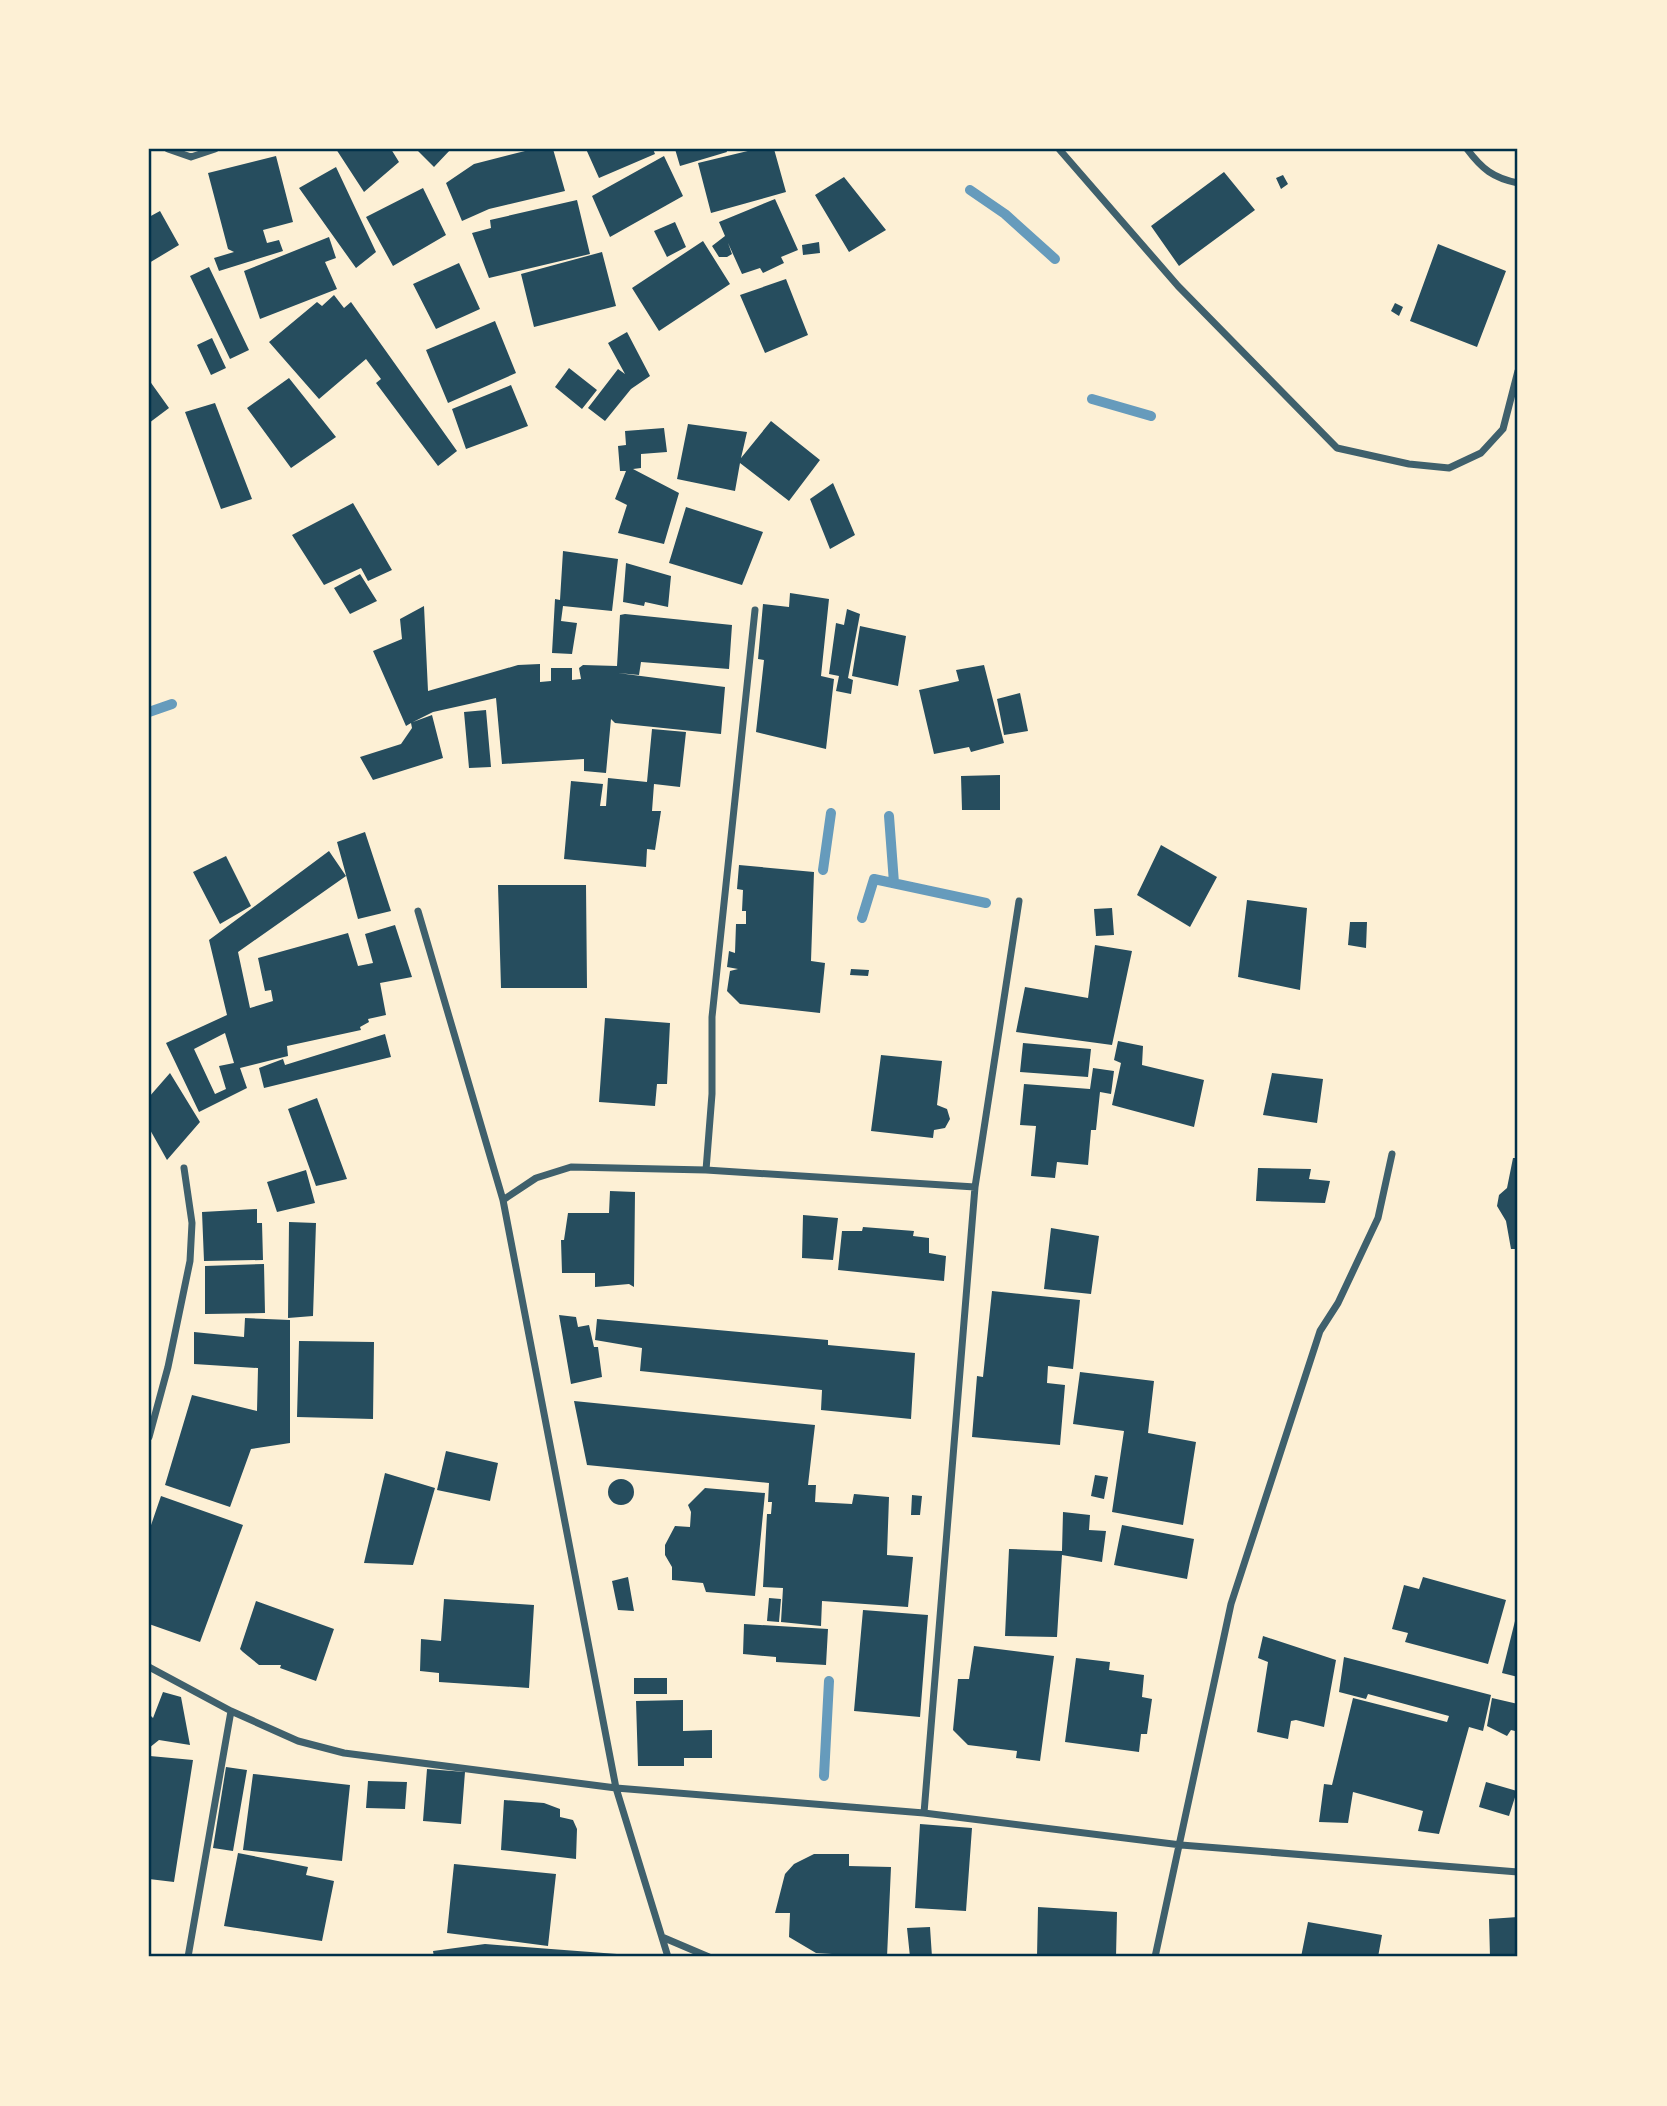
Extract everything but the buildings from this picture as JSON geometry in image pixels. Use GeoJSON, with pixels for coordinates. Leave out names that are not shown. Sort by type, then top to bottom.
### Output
{"type":"FeatureCollection","features":[{"type":"Feature","properties":{"kind":"street"},"geometry":{"type":"LineString","coordinates":[[167,149],[191,157],[215,149]]}},
{"type":"Feature","properties":{"kind":"street"},"geometry":{"type":"LineString","coordinates":[[1059,149],[1178,286],[1336,448],[1409,464],[1449,468],[1481,453],[1503,429],[1518,371]]}},
{"type":"Feature","properties":{"kind":"street"},"geometry":{"type":"LineString","coordinates":[[1467,149],[1484,170],[1518,184]]}},
{"type":"Feature","properties":{"kind":"street"},"geometry":{"type":"LineString","coordinates":[[706,1170],[712,1094],[712,1017],[755,610]]}},
{"type":"Feature","properties":{"kind":"street"},"geometry":{"type":"LineString","coordinates":[[924,1813],[975,1187],[1019,901]]}},
{"type":"Feature","properties":{"kind":"street"},"geometry":{"type":"LineString","coordinates":[[418,911],[503,1200],[617,1788],[668,1957]]}},
{"type":"Feature","properties":{"kind":"street"},"geometry":{"type":"LineString","coordinates":[[1155,1957],[1231,1604],[1320,1331],[1338,1303],[1378,1218],[1392,1154]]}},
{"type":"Feature","properties":{"kind":"street"},"geometry":{"type":"LineString","coordinates":[[503,1200],[536,1178],[571,1167],[706,1170],[975,1187]]}},
{"type":"Feature","properties":{"kind":"street"},"geometry":{"type":"LineString","coordinates":[[149,1437],[168,1367],[190,1261],[192,1223],[184,1168]]}},
{"type":"Feature","properties":{"kind":"street"},"geometry":{"type":"LineString","coordinates":[[149,1667],[231,1712],[298,1741],[344,1753],[617,1788],[924,1813],[1181,1845],[1518,1872]]}},
{"type":"Feature","properties":{"kind":"street"},"geometry":{"type":"LineString","coordinates":[[188,1957],[231,1712]]}},
{"type":"Feature","properties":{"kind":"street"},"geometry":{"type":"LineString","coordinates":[[662,1937],[709,1957]]}},
{"type":"Feature","properties":{"kind":"waterway"},"geometry":{"type":"LineString","coordinates":[[970,190],[1005,214],[1055,259]]}},
{"type":"Feature","properties":{"kind":"waterway"},"geometry":{"type":"LineString","coordinates":[[1092,399],[1151,416]]}},
{"type":"Feature","properties":{"kind":"waterway"},"geometry":{"type":"LineString","coordinates":[[149,712],[172,704]]}},
{"type":"Feature","properties":{"kind":"waterway"},"geometry":{"type":"LineString","coordinates":[[823,870],[831,813]]}},
{"type":"Feature","properties":{"kind":"waterway"},"geometry":{"type":"LineString","coordinates":[[889,816],[894,883]]}},
{"type":"Feature","properties":{"kind":"waterway"},"geometry":{"type":"LineString","coordinates":[[862,918],[874,879],[986,903]]}},
{"type":"Feature","properties":{"kind":"waterway"},"geometry":{"type":"LineString","coordinates":[[824,1776],[829,1681]]}}]}
